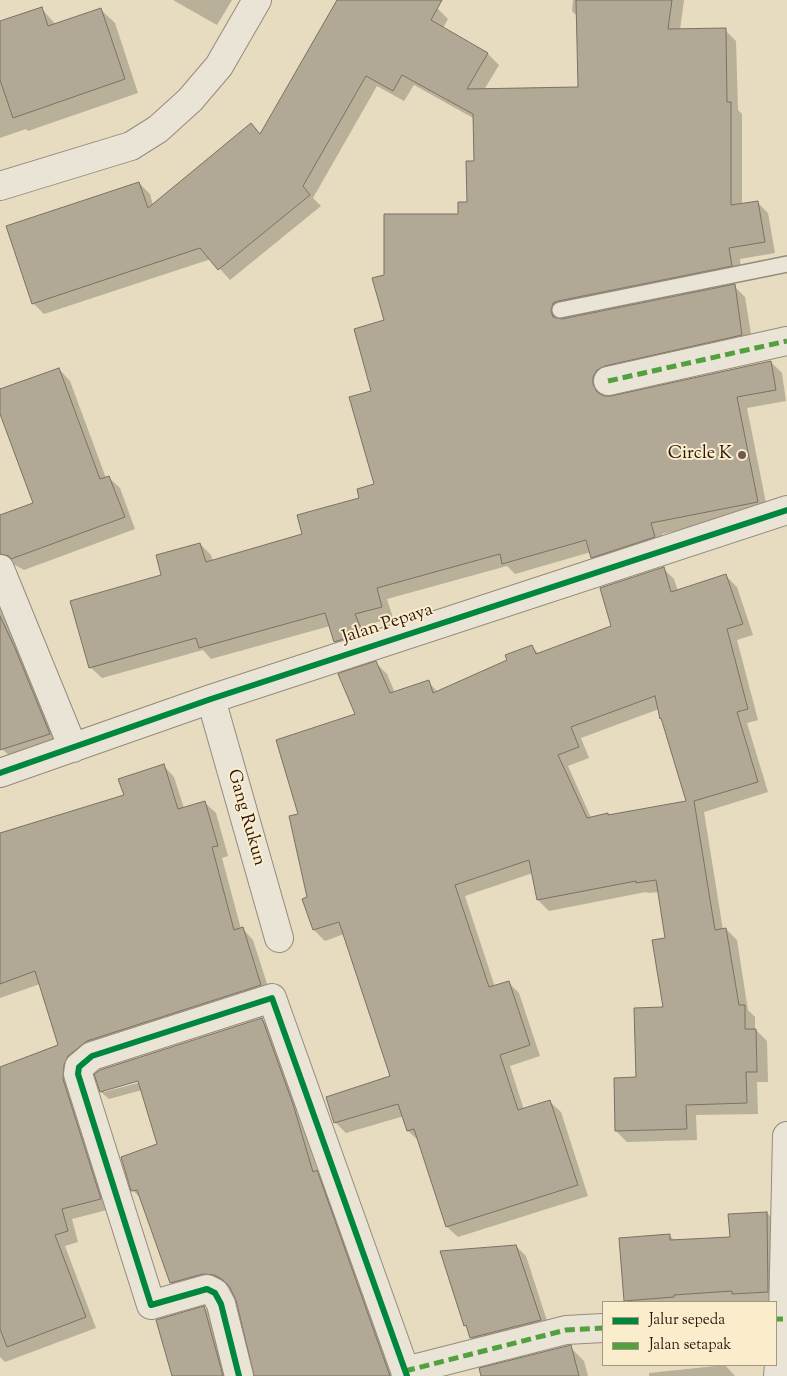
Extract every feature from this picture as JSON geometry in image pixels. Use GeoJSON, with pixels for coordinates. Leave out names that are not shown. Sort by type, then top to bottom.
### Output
{"type":"FeatureCollection","features":[{"type":"Feature","properties":{"kind":"street"},"geometry":{"type":"LineString","coordinates":[[0,186],[131,146],[158,129],[190,100],[219,66],[257,0]]}},
{"type":"Feature","properties":{"kind":"street"},"geometry":{"type":"LineString","coordinates":[[608,381],[787,341]]}},
{"type":"Feature","properties":{"kind":"street","name":"Jalan Pepaya"},"geometry":{"type":"LineString","coordinates":[[0,773],[211,699],[787,510]]}},
{"type":"Feature","properties":{"kind":"street"},"geometry":{"type":"LineString","coordinates":[[0,569],[73,748]]}},
{"type":"Feature","properties":{"kind":"street","name":"Gang Rukun"},"geometry":{"type":"LineString","coordinates":[[211,699],[278,938]]}},
{"type":"Feature","properties":{"kind":"street"},"geometry":{"type":"LineString","coordinates":[[238,1376],[221,1304],[215,1293],[207,1289],[151,1305],[78,1074],[79,1067],[92,1056],[272,998],[406,1374],[566,1330],[602,1328]]}},
{"type":"Feature","properties":{"kind":"street"},"geometry":{"type":"LineString","coordinates":[[778,1376],[779,1319],[786,1250],[787,1136]]}},
{"type":"Feature","properties":{"kind":"lane"},"geometry":{"type":"LineString","coordinates":[[560,310],[787,264]]}},
{"type":"Feature","properties":{"kind":"building"},"geometry":{"type":"Polygon","coordinates":[[[337,0],[442,0],[431,20],[488,53],[467,89],[578,87],[576,0],[672,0],[668,29],[726,28],[727,102],[731,102],[731,205],[758,201],[765,242],[729,248],[732,266],[558,301],[553,303],[551,311],[553,317],[562,319],[735,284],[742,335],[605,366],[597,370],[593,377],[593,384],[597,392],[604,396],[611,396],[771,361],[776,390],[737,397],[758,502],[651,523],[655,537],[591,558],[586,540],[502,564],[500,554],[377,588],[382,607],[355,614],[363,633],[334,642],[325,613],[199,648],[196,638],[89,668],[70,601],[161,575],[156,555],[200,543],[206,562],[302,534],[297,515],[359,498],[357,489],[374,484],[349,397],[371,391],[354,329],[384,320],[372,278],[384,275],[384,214],[458,214],[458,202],[467,202],[466,161],[474,161],[473,114],[402,75],[393,91],[366,76],[303,186],[310,195],[218,270],[200,248],[32,304],[6,226],[139,182],[148,208],[251,123],[260,134],[337,0]]]}},
{"type":"Feature","properties":{"kind":"building"},"geometry":{"type":"Polygon","coordinates":[[[42,7],[48,26],[101,8],[125,79],[13,118],[0,80],[0,21],[42,7]]]}},
{"type":"Feature","properties":{"kind":"building"},"geometry":{"type":"Polygon","coordinates":[[[59,368],[100,479],[109,476],[125,517],[11,559],[9,556],[0,554],[0,515],[33,503],[0,414],[0,389],[59,368]]]}},
{"type":"Feature","properties":{"kind":"building"},"geometry":{"type":"Polygon","coordinates":[[[664,567],[671,592],[726,574],[743,624],[727,629],[748,709],[737,712],[758,782],[694,801],[715,930],[726,928],[739,1005],[745,1005],[745,1029],[756,1029],[757,1072],[746,1072],[747,1103],[686,1105],[687,1129],[615,1131],[614,1078],[636,1077],[634,1008],[663,1007],[652,940],[665,938],[656,880],[636,883],[636,881],[537,900],[529,860],[455,885],[489,987],[509,981],[530,1045],[500,1055],[518,1110],[550,1100],[578,1185],[446,1227],[414,1129],[407,1131],[398,1104],[334,1123],[326,1097],[390,1076],[339,922],[313,930],[302,899],[307,897],[289,816],[298,814],[276,740],[355,714],[338,674],[342,672],[376,661],[390,693],[429,680],[433,693],[507,660],[505,655],[532,645],[536,654],[611,626],[600,588],[664,567]],[[655,696],[571,727],[579,747],[558,755],[587,818],[686,801],[660,719],[655,696]]]}},
{"type":"Feature","properties":{"kind":"building"},"geometry":{"type":"Polygon","coordinates":[[[0,616],[50,734],[0,750],[0,616]]]}},
{"type":"Feature","properties":{"kind":"building"},"geometry":{"type":"Polygon","coordinates":[[[164,764],[178,809],[205,801],[218,846],[212,847],[234,930],[243,927],[261,985],[87,1041],[68,1056],[64,1065],[63,1079],[101,1199],[62,1209],[68,1231],[55,1235],[86,1317],[7,1347],[0,1329],[0,1067],[58,1045],[35,971],[0,984],[0,833],[124,795],[118,779],[164,764]]]}},
{"type":"Feature","properties":{"kind":"building"},"geometry":{"type":"Polygon","coordinates":[[[262,1018],[293,1104],[313,1172],[317,1170],[390,1376],[254,1376],[236,1300],[229,1286],[222,1279],[214,1275],[203,1274],[170,1283],[137,1190],[131,1191],[121,1157],[157,1144],[138,1081],[100,1092],[94,1074],[100,1070],[262,1018]]]}},
{"type":"Feature","properties":{"kind":"building"},"geometry":{"type":"Polygon","coordinates":[[[767,1212],[768,1292],[732,1294],[732,1291],[624,1301],[619,1238],[670,1234],[670,1240],[730,1237],[728,1214],[767,1212]]]}},
{"type":"Feature","properties":{"kind":"building"},"geometry":{"type":"Polygon","coordinates":[[[516,1245],[541,1320],[470,1338],[466,1325],[464,1326],[440,1251],[516,1245]]]}},
{"type":"Feature","properties":{"kind":"building"},"geometry":{"type":"Polygon","coordinates":[[[204,1306],[223,1376],[172,1376],[156,1320],[204,1306]]]}},
{"type":"Feature","properties":{"kind":"building"},"geometry":{"type":"Polygon","coordinates":[[[571,1345],[579,1376],[481,1376],[479,1368],[571,1345]]]}},
{"type":"Feature","properties":{"kind":"marked path"},"geometry":{"type":"LineString","coordinates":[[608,381],[787,341]]}},
{"type":"Feature","properties":{"kind":"marked path"},"geometry":{"type":"LineString","coordinates":[[777,1319],[783,1319]]}},
{"type":"Feature","properties":{"kind":"marked path"},"geometry":{"type":"LineString","coordinates":[[405,1371],[566,1330],[602,1328]]}},
{"type":"Feature","properties":{"kind":"cycle path"},"geometry":{"type":"LineString","coordinates":[[0,773],[211,699],[787,510]]}},
{"type":"Feature","properties":{"kind":"cycle path"},"geometry":{"type":"LineString","coordinates":[[239,1376],[221,1304],[215,1293],[207,1289],[151,1305],[78,1074],[79,1067],[92,1056],[272,998],[407,1376]]}},
{"type":"Feature","properties":{"kind":"place","name":"Circle K"},"geometry":{"type":"Point","coordinates":[742,455]}}]}
